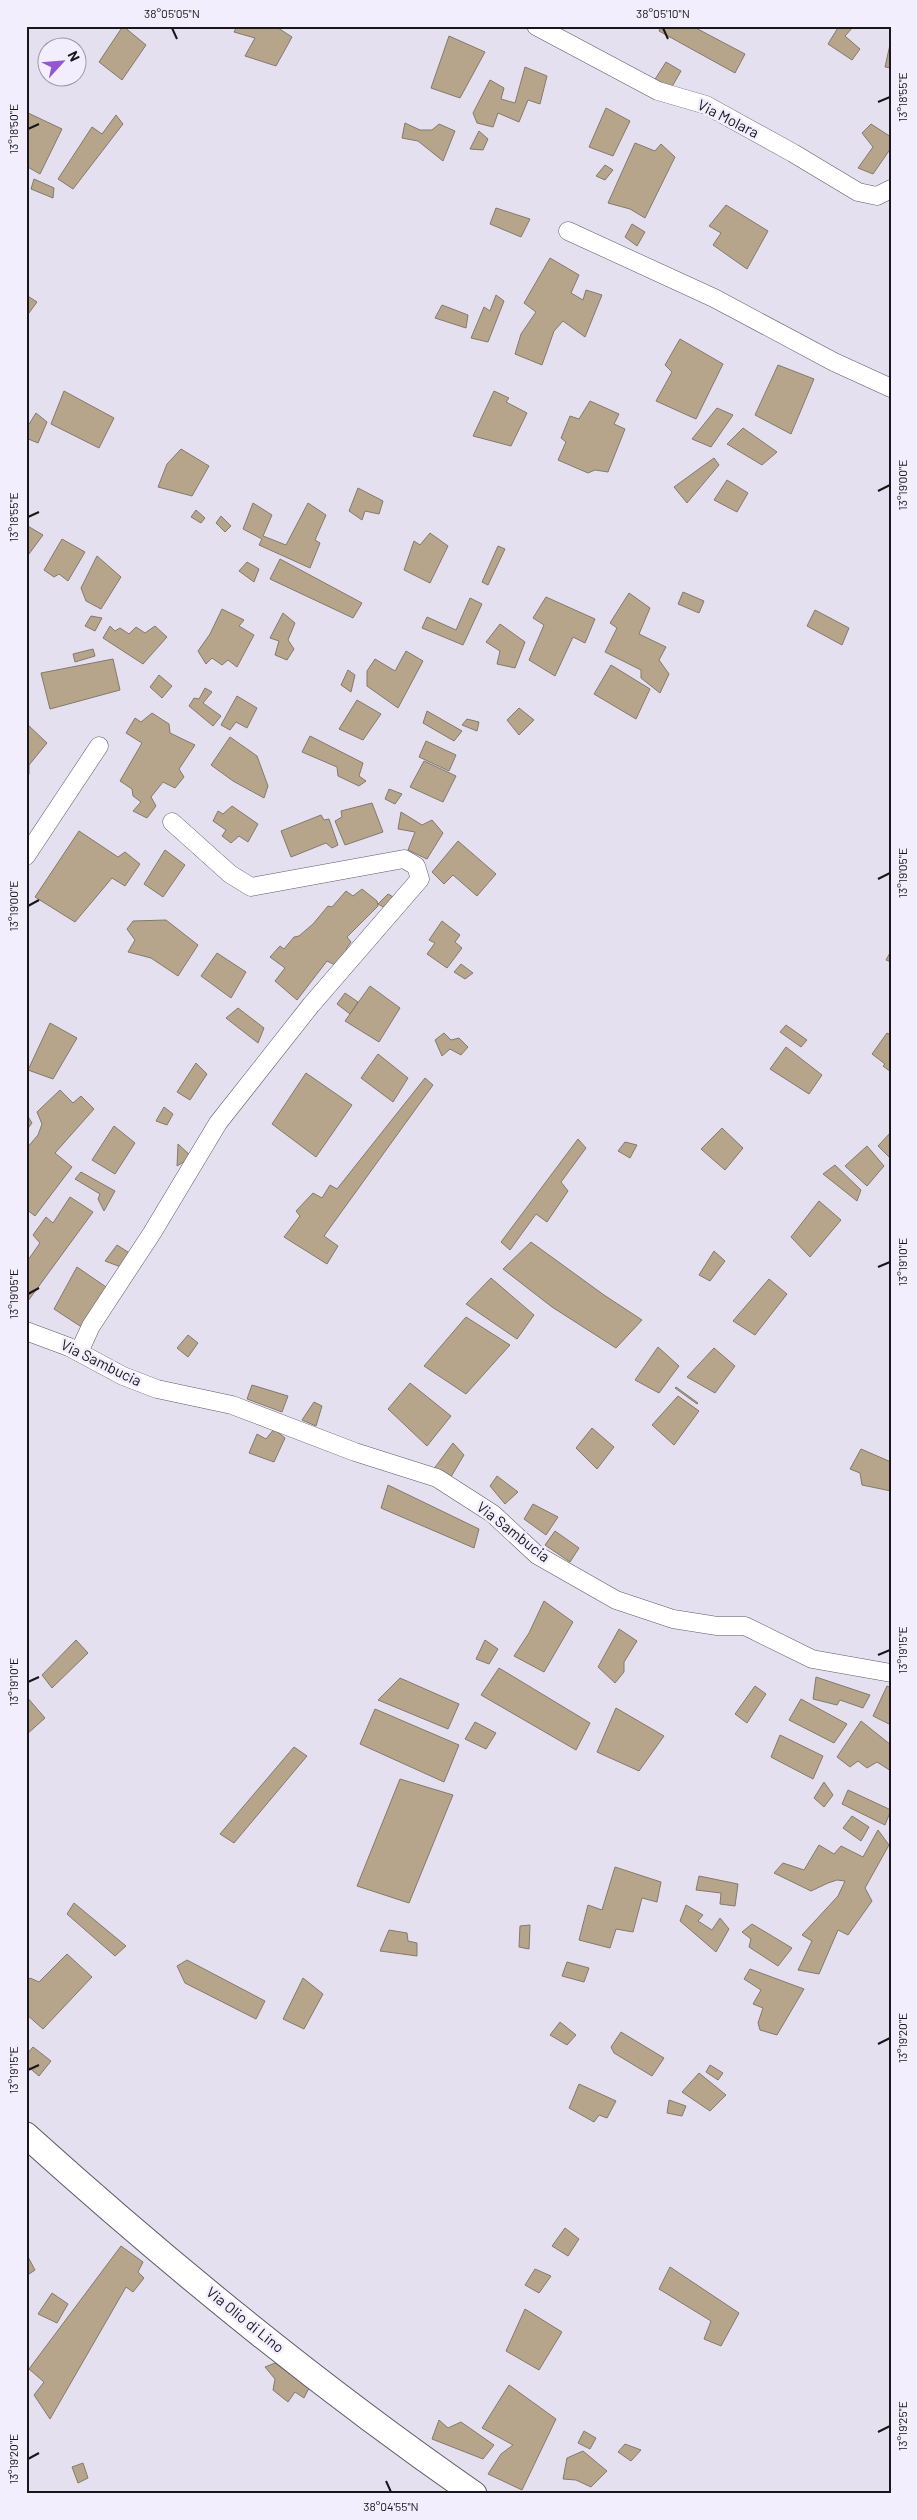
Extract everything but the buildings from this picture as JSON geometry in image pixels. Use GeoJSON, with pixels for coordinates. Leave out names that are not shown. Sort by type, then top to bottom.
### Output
{"type":"FeatureCollection","features":[{"type":"Feature","properties":{"kind":"street","name":"Via Molara"},"geometry":{"type":"LineString","coordinates":[[536,26],[658,91],[706,105],[793,153],[858,192],[877,196],[891,189]]}},
{"type":"Feature","properties":{"kind":"street"},"geometry":{"type":"LineString","coordinates":[[568,231],[619,257],[714,298],[834,362],[891,388]]}},
{"type":"Feature","properties":{"kind":"street"},"geometry":{"type":"LineString","coordinates":[[26,856],[99,746]]}},
{"type":"Feature","properties":{"kind":"street"},"geometry":{"type":"LineString","coordinates":[[79,1352],[91,1326],[152,1233],[218,1123],[311,1005],[420,879],[416,866],[404,860],[380,862],[251,887],[230,874],[172,822]]}},
{"type":"Feature","properties":{"kind":"street","name":"Via Sambucia"},"geometry":{"type":"LineString","coordinates":[[26,1331],[79,1352],[123,1376],[156,1389],[232,1405],[355,1452],[437,1478],[493,1514],[537,1555],[616,1600],[673,1619],[717,1626],[745,1626],[812,1659],[891,1673]]}},
{"type":"Feature","properties":{"kind":"street","name":"Via Olio di Lino"},"geometry":{"type":"LineString","coordinates":[[26,2135],[102,2202],[354,2407],[474,2494]]}}]}
